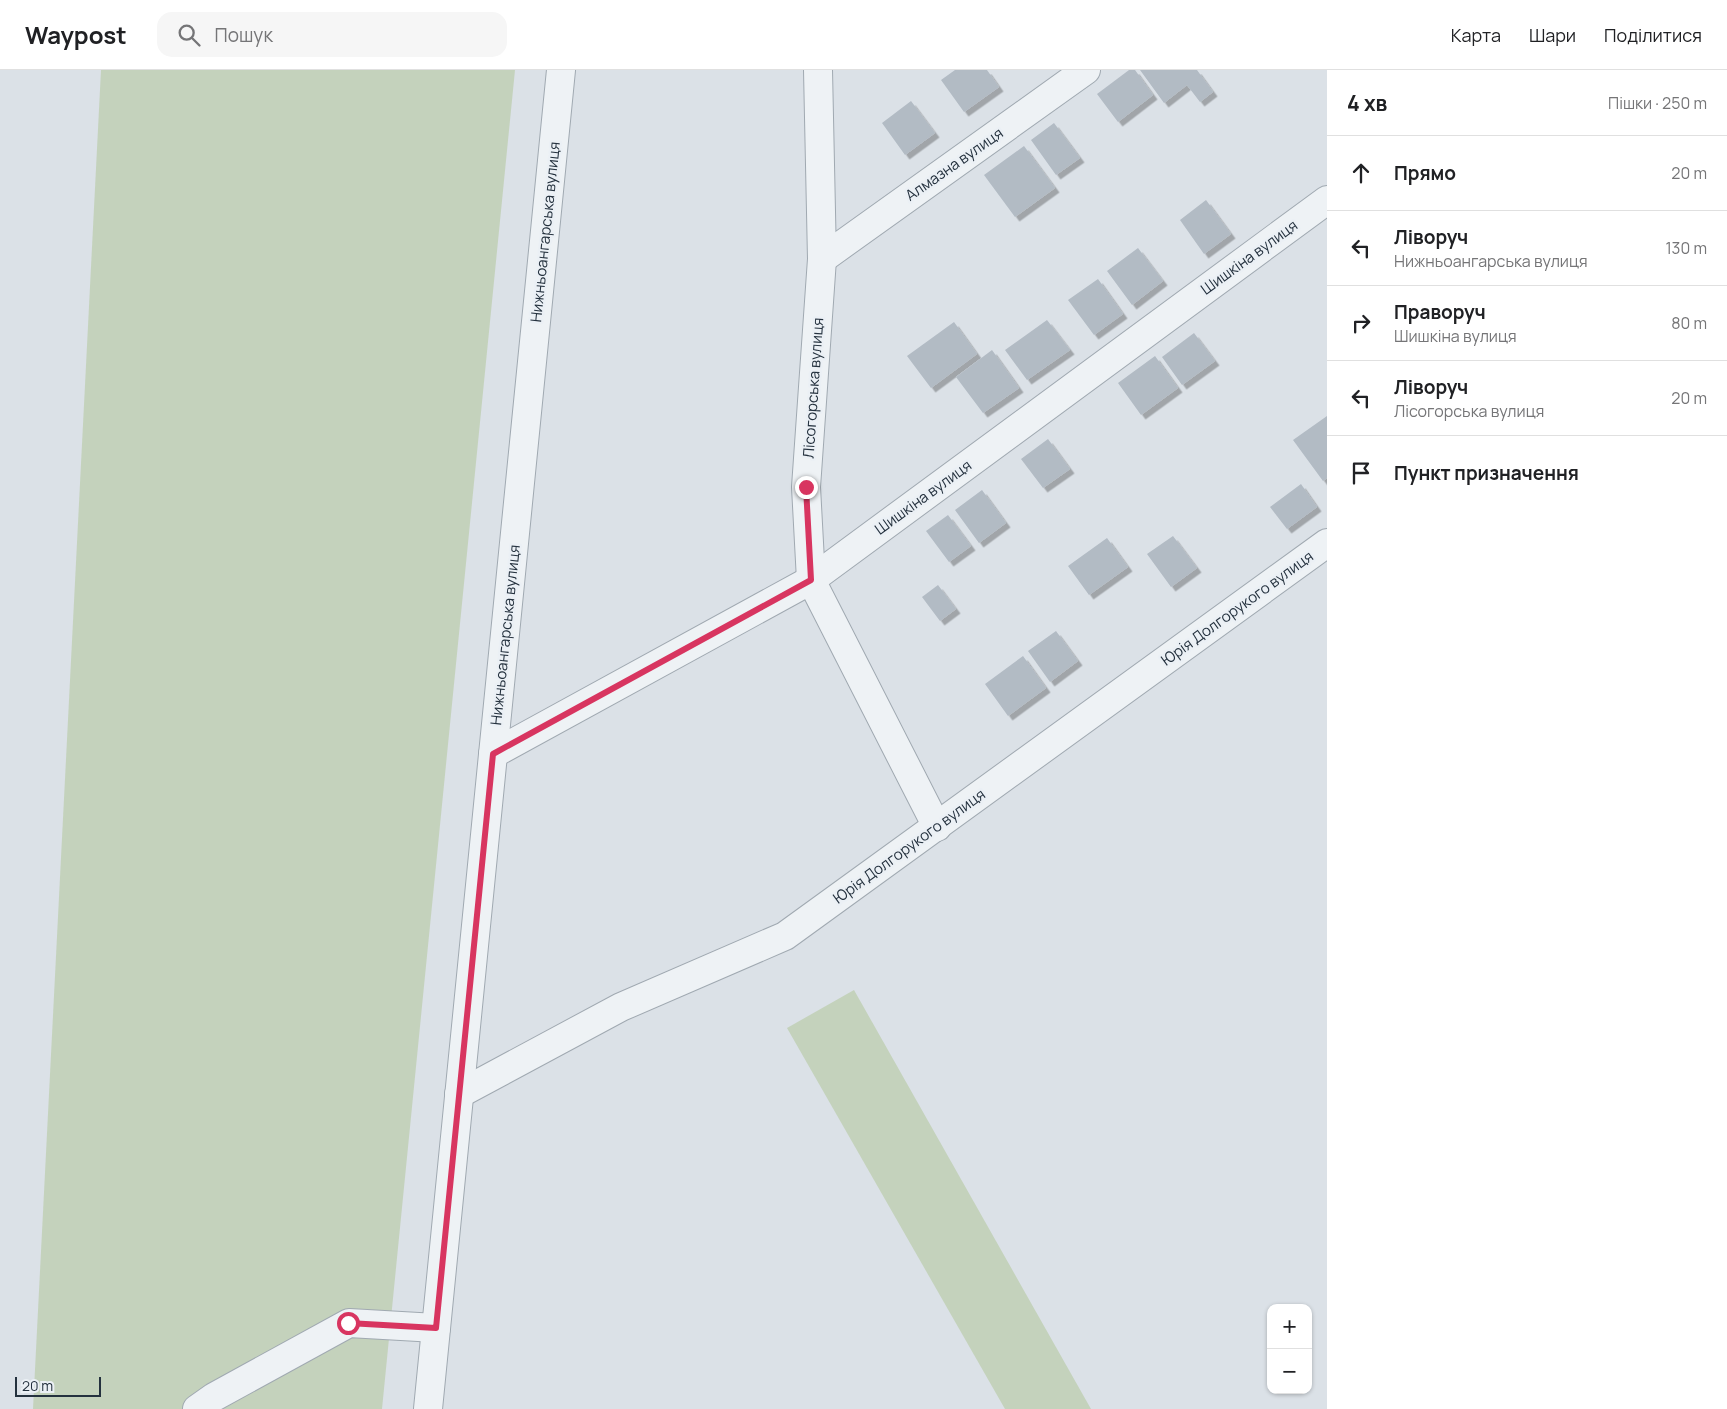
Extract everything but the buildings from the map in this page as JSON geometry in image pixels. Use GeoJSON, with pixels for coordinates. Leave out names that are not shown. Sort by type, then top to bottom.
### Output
{"type":"FeatureCollection","features":[{"type":"Feature","properties":{"kind":"street","name":"Нижньоангарська вулиця"},"geometry":{"type":"LineString","coordinates":[[428,1409],[561,70]]}},
{"type":"Feature","properties":{"kind":"street","name":"Лісогорська вулиця"},"geometry":{"type":"LineString","coordinates":[[818,70],[822,259],[806,487],[811,580],[937,826]]}},
{"type":"Feature","properties":{"kind":"street","name":"Алмазна вулиця"},"geometry":{"type":"LineString","coordinates":[[822,259],[1086,70]]}},
{"type":"Feature","properties":{"kind":"street","name":"Шишкіна вулиця"},"geometry":{"type":"LineString","coordinates":[[493,754],[811,580],[1327,200]]}},
{"type":"Feature","properties":{"kind":"street","name":"Юрія Долгорукого вулиця"},"geometry":{"type":"LineString","coordinates":[[459,1094],[621,1007],[786,936],[1327,543]]}},
{"type":"Feature","properties":{"kind":"street"},"geometry":{"type":"LineString","coordinates":[[197,1409],[214,1397],[348,1323],[436,1328]]}},
{"type":"Feature","properties":{"kind":"green space"},"geometry":{"type":"Polygon","coordinates":[[[101,70],[515,70],[382,1409],[33,1409],[101,70]]]}},
{"type":"Feature","properties":{"kind":"green space"},"geometry":{"type":"Polygon","coordinates":[[[854,990],[1091,1409],[1005,1409],[787,1028],[854,990]]]}},
{"type":"Feature","properties":{"kind":"route"},"geometry":{"type":"LineString","coordinates":[[348,1323],[436,1328],[493,754],[811,580],[806,487]]}}]}
